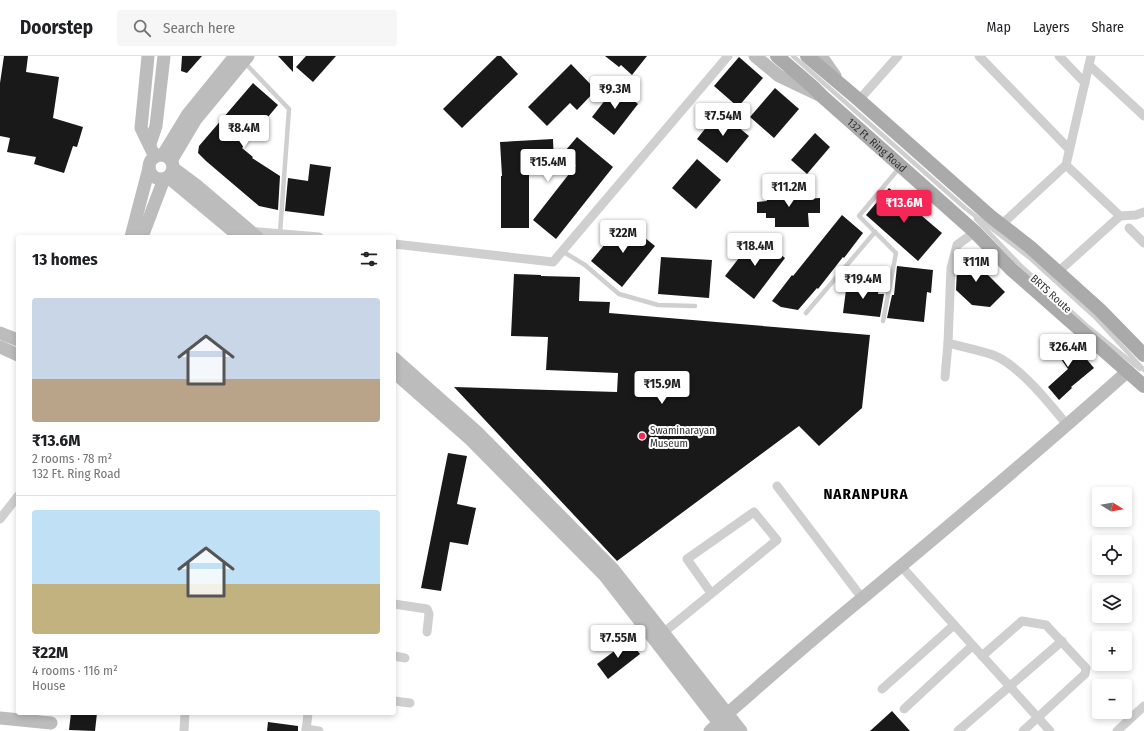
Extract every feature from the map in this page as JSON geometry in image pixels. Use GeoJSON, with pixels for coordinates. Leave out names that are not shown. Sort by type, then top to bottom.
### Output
{"type":"FeatureCollection","features":[{"type":"Feature","properties":{"kind":"main road","name":"132 Ft. Ring Road"},"geometry":{"type":"LineString","coordinates":[[777,56],[975,232],[1012,270],[1144,386]]}},
{"type":"Feature","properties":{"kind":"main road","name":"132 Ft. Ring Road"},"geometry":{"type":"LineString","coordinates":[[807,56],[840,82],[990,216],[1030,247],[1100,310],[1144,355]]}},
{"type":"Feature","properties":{"kind":"street"},"geometry":{"type":"LineString","coordinates":[[148,56],[141,128],[150,144],[166,166],[249,235],[280,233],[300,235]]}},
{"type":"Feature","properties":{"kind":"street"},"geometry":{"type":"LineString","coordinates":[[150,144],[156,126],[164,56]]}},
{"type":"Feature","properties":{"kind":"street"},"geometry":{"type":"LineString","coordinates":[[396,244],[552,262],[728,56]]}},
{"type":"Feature","properties":{"kind":"street"},"geometry":{"type":"LineString","coordinates":[[755,56],[779,76],[818,92]]}},
{"type":"Feature","properties":{"kind":"street"},"geometry":{"type":"LineString","coordinates":[[821,56],[840,82]]}},
{"type":"Feature","properties":{"kind":"street"},"geometry":{"type":"LineString","coordinates":[[860,100],[898,56]]}},
{"type":"Feature","properties":{"kind":"street"},"geometry":{"type":"LineString","coordinates":[[978,56],[1069,149]]}},
{"type":"Feature","properties":{"kind":"street"},"geometry":{"type":"LineString","coordinates":[[1059,56],[1085,83]]}},
{"type":"Feature","properties":{"kind":"street"},"geometry":{"type":"LineString","coordinates":[[149,168],[151,175],[154,178],[161,180],[188,114],[242,58]]}},
{"type":"Feature","properties":{"kind":"street"},"geometry":{"type":"LineString","coordinates":[[1001,225],[1066,165],[1090,60]]}},
{"type":"Feature","properties":{"kind":"street"},"geometry":{"type":"LineString","coordinates":[[1090,60],[1144,116]]}},
{"type":"Feature","properties":{"kind":"street"},"geometry":{"type":"LineString","coordinates":[[132,235],[150,162],[166,166]]}},
{"type":"Feature","properties":{"kind":"street"},"geometry":{"type":"LineString","coordinates":[[1066,165],[1120,216]]}},
{"type":"Feature","properties":{"kind":"street"},"geometry":{"type":"LineString","coordinates":[[143,235],[166,166]]}},
{"type":"Feature","properties":{"kind":"street"},"geometry":{"type":"LineString","coordinates":[[1058,272],[1120,216],[1136,215],[1144,212]]}},
{"type":"Feature","properties":{"kind":"street"},"geometry":{"type":"LineString","coordinates":[[1129,228],[1144,243]]}},
{"type":"Feature","properties":{"kind":"street"},"geometry":{"type":"LineString","coordinates":[[944,377],[948,343],[952,268],[957,245],[975,232]]}},
{"type":"Feature","properties":{"kind":"street"},"geometry":{"type":"LineString","coordinates":[[0,333],[16,339]]}},
{"type":"Feature","properties":{"kind":"street"},"geometry":{"type":"LineString","coordinates":[[948,343],[994,355],[1013,366],[1048,401],[1067,425]]}},
{"type":"Feature","properties":{"kind":"street"},"geometry":{"type":"LineString","coordinates":[[0,347],[16,354]]}},
{"type":"Feature","properties":{"kind":"street"},"geometry":{"type":"LineString","coordinates":[[396,360],[476,430],[613,570],[663,633],[721,725]]}},
{"type":"Feature","properties":{"kind":"street"},"geometry":{"type":"LineString","coordinates":[[721,725],[862,598],[1067,425],[1128,371]]}},
{"type":"Feature","properties":{"kind":"street"},"geometry":{"type":"LineString","coordinates":[[396,374],[469,438],[605,576],[721,725],[741,731]]}},
{"type":"Feature","properties":{"kind":"street"},"geometry":{"type":"LineString","coordinates":[[777,486],[862,598]]}},
{"type":"Feature","properties":{"kind":"street"},"geometry":{"type":"LineString","coordinates":[[0,519],[16,499]]}},
{"type":"Feature","properties":{"kind":"street"},"geometry":{"type":"LineString","coordinates":[[663,633],[711,594],[777,540],[754,512],[687,559],[711,594]]}},
{"type":"Feature","properties":{"kind":"street"},"geometry":{"type":"LineString","coordinates":[[901,566],[1050,731]]}},
{"type":"Feature","properties":{"kind":"street"},"geometry":{"type":"LineString","coordinates":[[396,604],[427,608],[429,614],[428,632]]}},
{"type":"Feature","properties":{"kind":"street"},"geometry":{"type":"LineString","coordinates":[[982,656],[1022,621],[1046,625],[1086,668],[1085,674],[1023,731]]}},
{"type":"Feature","properties":{"kind":"street"},"geometry":{"type":"LineString","coordinates":[[882,689],[954,625]]}},
{"type":"Feature","properties":{"kind":"street"},"geometry":{"type":"LineString","coordinates":[[958,731],[1062,641]]}},
{"type":"Feature","properties":{"kind":"street"},"geometry":{"type":"LineString","coordinates":[[904,709],[972,646]]}},
{"type":"Feature","properties":{"kind":"street"},"geometry":{"type":"LineString","coordinates":[[396,656],[406,658]]}},
{"type":"Feature","properties":{"kind":"street"},"geometry":{"type":"LineString","coordinates":[[396,701],[410,703]]}},
{"type":"Feature","properties":{"kind":"street"},"geometry":{"type":"LineString","coordinates":[[1117,731],[1144,706]]}},
{"type":"Feature","properties":{"kind":"street"},"geometry":{"type":"LineString","coordinates":[[184,715],[184,731]]}},
{"type":"Feature","properties":{"kind":"street"},"geometry":{"type":"LineString","coordinates":[[308,715],[306,730],[319,731]]}},
{"type":"Feature","properties":{"kind":"street"},"geometry":{"type":"LineString","coordinates":[[0,718],[47,722]]}},
{"type":"Feature","properties":{"kind":"lane","name":"BRTS Route"},"geometry":{"type":"LineString","coordinates":[[793,56],[965,208],[1030,258],[1095,317],[1144,371]]}},
{"type":"Feature","properties":{"kind":"lane"},"geometry":{"type":"LineString","coordinates":[[242,58],[289,109],[280,233]]}},
{"type":"Feature","properties":{"kind":"lane"},"geometry":{"type":"LineString","coordinates":[[883,321],[896,253],[859,216],[901,166]]}},
{"type":"Feature","properties":{"kind":"lane","name":"BRTS Route"},"geometry":{"type":"LineString","coordinates":[[965,208],[1021,266],[1086,326],[1144,371]]}},
{"type":"Feature","properties":{"kind":"lane"},"geometry":{"type":"LineString","coordinates":[[806,312],[875,232]]}},
{"type":"Feature","properties":{"kind":"lane"},"geometry":{"type":"LineString","coordinates":[[562,251],[584,265],[619,294],[658,305],[695,306]]}},
{"type":"Feature","properties":{"kind":"building"},"geometry":{"type":"Polygon","coordinates":[[[4,56],[28,56],[26,72],[59,77],[53,118],[83,127],[77,147],[73,146],[64,173],[34,164],[36,157],[7,152],[10,138],[0,136],[0,83],[4,56]]]}},
{"type":"Feature","properties":{"kind":"building"},"geometry":{"type":"Polygon","coordinates":[[[182,56],[202,56],[187,73],[181,71],[182,56]]]}},
{"type":"Feature","properties":{"kind":"building"},"geometry":{"type":"Polygon","coordinates":[[[278,56],[293,56],[293,72],[278,56]]]}},
{"type":"Feature","properties":{"kind":"building"},"geometry":{"type":"Polygon","coordinates":[[[306,56],[336,56],[313,82],[296,67],[306,56]]]}},
{"type":"Feature","properties":{"kind":"building"},"geometry":{"type":"Polygon","coordinates":[[[497,56],[501,56],[518,74],[462,128],[443,109],[497,56]]]}},
{"type":"Feature","properties":{"kind":"building"},"geometry":{"type":"Polygon","coordinates":[[[605,56],[647,56],[632,75],[621,65],[619,67],[605,56]]]}},
{"type":"Feature","properties":{"kind":"building"},"geometry":{"type":"Polygon","coordinates":[[[739,57],[763,78],[738,107],[714,86],[739,57]]]}},
{"type":"Feature","properties":{"kind":"building"},"geometry":{"type":"Polygon","coordinates":[[[571,64],[596,90],[577,110],[570,103],[547,126],[528,107],[571,64]]]}},
{"type":"Feature","properties":{"kind":"building"},"geometry":{"type":"Polygon","coordinates":[[[253,83],[278,105],[242,148],[253,157],[252,158],[280,176],[278,210],[259,206],[198,153],[199,146],[253,83]]]}},
{"type":"Feature","properties":{"kind":"building"},"geometry":{"type":"Polygon","coordinates":[[[616,86],[638,104],[614,135],[592,117],[616,86]]]}},
{"type":"Feature","properties":{"kind":"building"},"geometry":{"type":"Polygon","coordinates":[[[775,88],[799,109],[774,138],[750,117],[775,88]]]}},
{"type":"Feature","properties":{"kind":"building"},"geometry":{"type":"Polygon","coordinates":[[[719,111],[749,136],[727,163],[697,139],[719,111]]]}},
{"type":"Feature","properties":{"kind":"building"},"geometry":{"type":"Polygon","coordinates":[[[815,133],[830,147],[807,174],[791,160],[815,133]]]}},
{"type":"Feature","properties":{"kind":"building"},"geometry":{"type":"Polygon","coordinates":[[[577,137],[613,167],[556,239],[533,220],[576,165],[529,168],[529,228],[501,228],[502,176],[500,142],[553,139],[554,164],[577,137]]]}},
{"type":"Feature","properties":{"kind":"building"},"geometry":{"type":"Polygon","coordinates":[[[697,159],[721,180],[696,209],[672,188],[697,159]]]}},
{"type":"Feature","properties":{"kind":"building"},"geometry":{"type":"Polygon","coordinates":[[[310,164],[331,167],[324,216],[285,211],[288,178],[308,181],[310,164]]]}},
{"type":"Feature","properties":{"kind":"building"},"geometry":{"type":"Polygon","coordinates":[[[889,188],[942,233],[918,261],[866,215],[889,188]]]}},
{"type":"Feature","properties":{"kind":"building"},"geometry":{"type":"Polygon","coordinates":[[[766,189],[802,190],[802,199],[820,198],[820,213],[808,213],[809,227],[775,227],[775,218],[766,218],[766,213],[757,213],[757,202],[767,201],[766,189]]]}},
{"type":"Feature","properties":{"kind":"building"},"geometry":{"type":"Polygon","coordinates":[[[842,215],[863,233],[844,258],[843,257],[818,289],[817,288],[798,310],[781,307],[772,301],[792,275],[793,276],[842,215]]]}},
{"type":"Feature","properties":{"kind":"building"},"geometry":{"type":"Polygon","coordinates":[[[624,221],[655,246],[622,287],[591,261],[624,221]]]}},
{"type":"Feature","properties":{"kind":"building"},"geometry":{"type":"Polygon","coordinates":[[[756,236],[785,258],[754,299],[725,276],[756,236]]]}},
{"type":"Feature","properties":{"kind":"building"},"geometry":{"type":"Polygon","coordinates":[[[962,249],[1005,292],[990,307],[972,305],[956,290],[957,269],[962,249]]]}},
{"type":"Feature","properties":{"kind":"building"},"geometry":{"type":"Polygon","coordinates":[[[661,257],[712,260],[709,298],[658,294],[661,257]]]}},
{"type":"Feature","properties":{"kind":"building"},"geometry":{"type":"Polygon","coordinates":[[[897,266],[933,270],[931,293],[927,292],[924,322],[887,318],[892,295],[894,295],[897,266]]]}},
{"type":"Feature","properties":{"kind":"building","name":"Swaminarayan Museum"},"geometry":{"type":"Polygon","coordinates":[[[514,274],[580,277],[579,301],[610,302],[609,313],[870,335],[862,408],[819,446],[799,426],[617,561],[454,387],[617,392],[618,373],[546,370],[548,337],[511,336],[514,274]]]}},
{"type":"Feature","properties":{"kind":"building"},"geometry":{"type":"Polygon","coordinates":[[[847,282],[879,286],[878,294],[884,294],[880,317],[843,313],[847,282]]]}},
{"type":"Feature","properties":{"kind":"building"},"geometry":{"type":"Polygon","coordinates":[[[1051,334],[1071,347],[1080,359],[1084,356],[1094,368],[1071,387],[1072,388],[1059,400],[1048,387],[1068,369],[1046,338],[1051,334]]]}},
{"type":"Feature","properties":{"kind":"building"},"geometry":{"type":"Polygon","coordinates":[[[448,453],[467,456],[457,504],[476,508],[468,545],[450,542],[441,591],[421,588],[448,453]]]}},
{"type":"Feature","properties":{"kind":"building"},"geometry":{"type":"Polygon","coordinates":[[[629,640],[640,654],[608,679],[597,664],[629,640]]]}},
{"type":"Feature","properties":{"kind":"building"},"geometry":{"type":"Polygon","coordinates":[[[892,711],[910,731],[870,731],[892,711]]]}},
{"type":"Feature","properties":{"kind":"building"},"geometry":{"type":"Polygon","coordinates":[[[71,715],[97,715],[95,731],[69,730],[71,715]]]}},
{"type":"Feature","properties":{"kind":"building"},"geometry":{"type":"Polygon","coordinates":[[[268,722],[298,726],[298,731],[267,731],[268,722]]]}},
{"type":"Feature","properties":{"kind":"place","name":"Swaminarayan Museum"},"geometry":{"type":"Point","coordinates":[642,436]}},
{"type":"Feature","properties":{"kind":"district","name":"NARANPURA"},"geometry":{"type":"Point","coordinates":[866,494]}}]}
